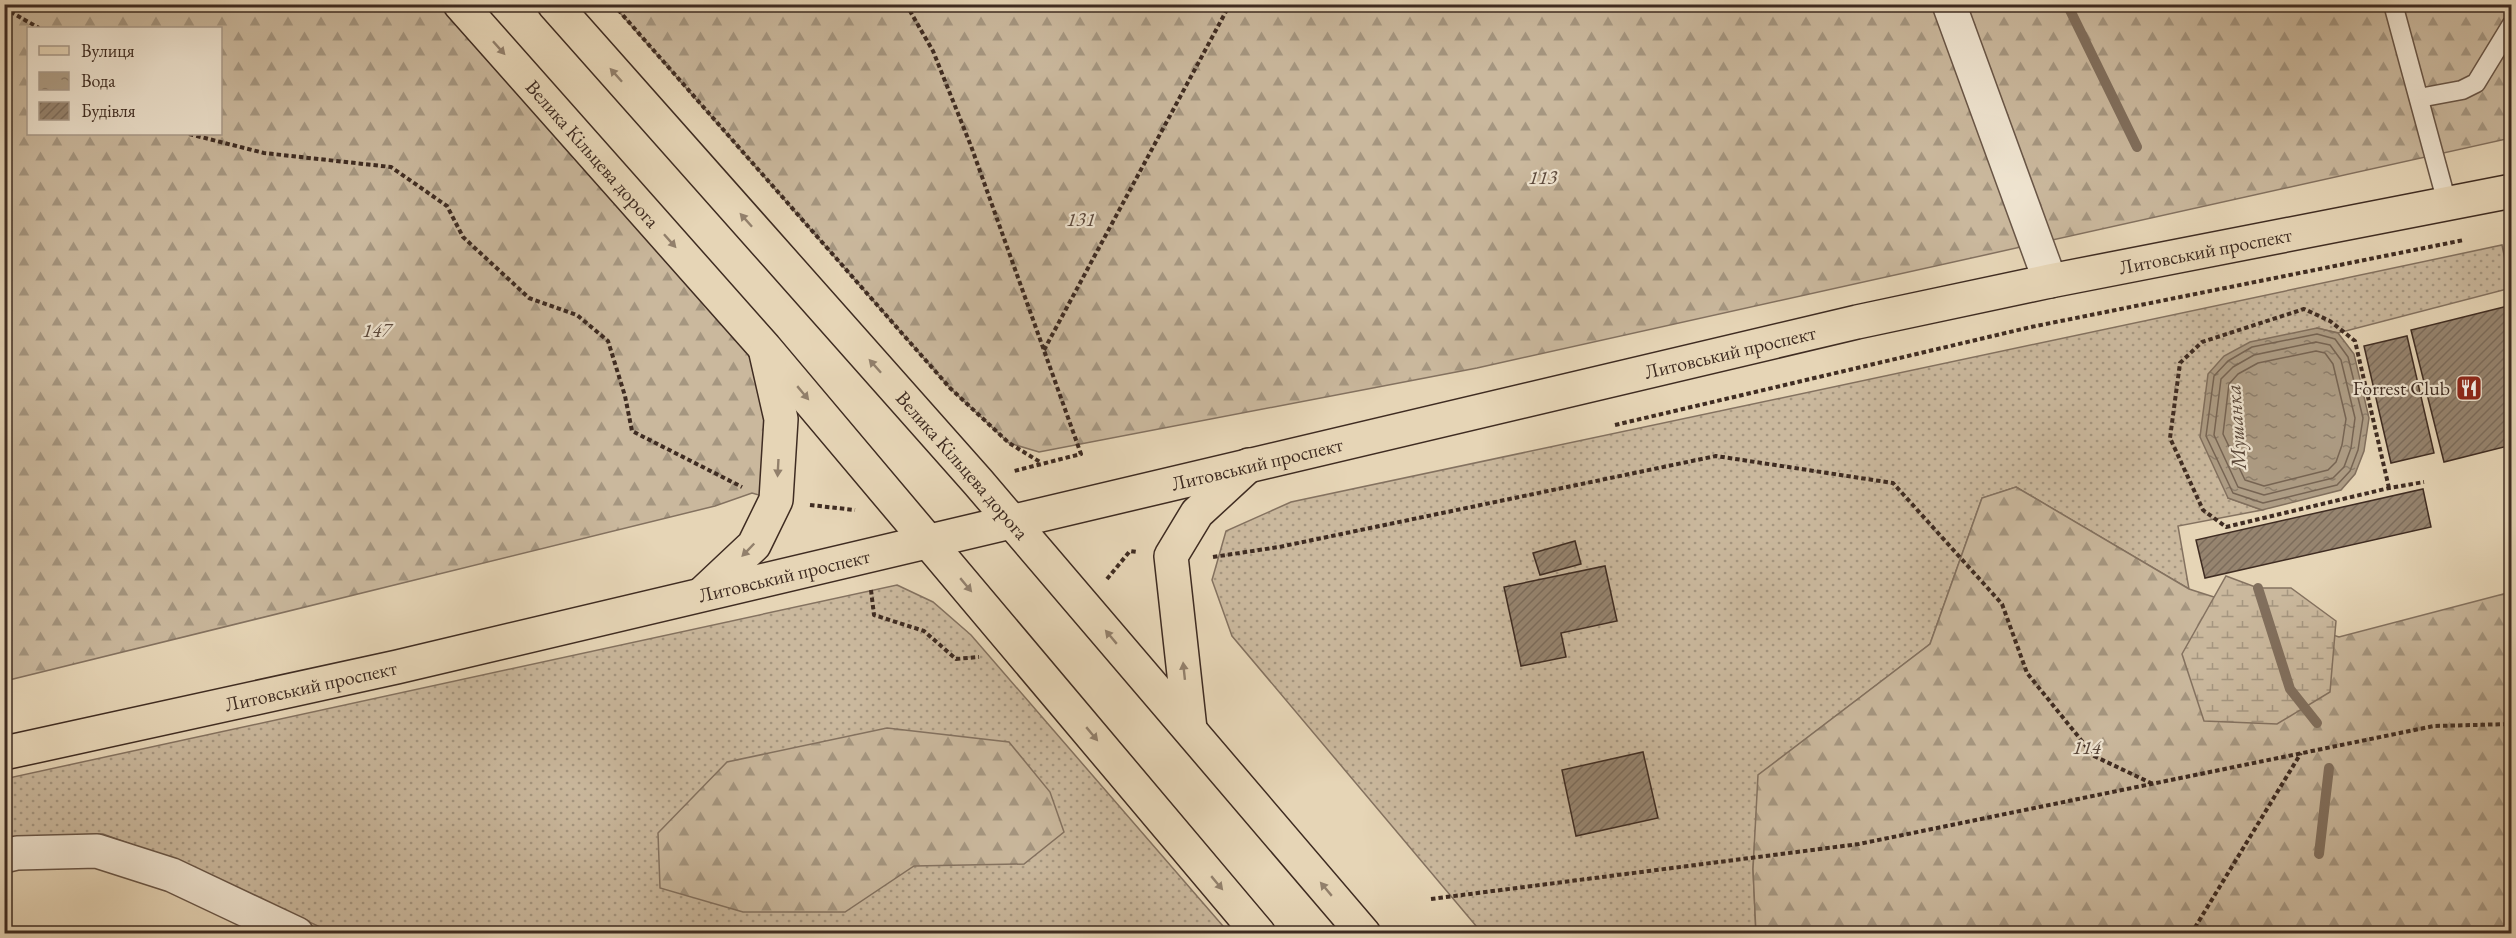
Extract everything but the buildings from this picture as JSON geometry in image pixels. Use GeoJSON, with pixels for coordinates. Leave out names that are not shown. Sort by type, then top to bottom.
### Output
{"type":"FeatureCollection","features":[{"type":"Feature","properties":{"kind":"main road","name":"Велика Кільцева дорога"},"geometry":{"type":"LineString","coordinates":[[460,4],[765,348],[1259,933]]}},
{"type":"Feature","properties":{"kind":"main road","name":"Велика Кільцева дорога"},"geometry":{"type":"LineString","coordinates":[[554,4],[1011,521],[1364,933]]}},
{"type":"Feature","properties":{"kind":"main road","name":"Литовський проспект"},"geometry":{"type":"LineString","coordinates":[[4,753],[397,667],[1857,321],[2511,191]]}},
{"type":"Feature","properties":{"kind":"main road"},"geometry":{"type":"LineString","coordinates":[[702,594],[754,545],[776,500],[780,419],[765,348]]}},
{"type":"Feature","properties":{"kind":"main road"},"geometry":{"type":"LineString","coordinates":[[1190,729],[1171,556],[1197,513],[1249,464]]}},
{"type":"Feature","properties":{"kind":"street"},"geometry":{"type":"LineString","coordinates":[[1948,4],[2050,281]]}},
{"type":"Feature","properties":{"kind":"street"},"geometry":{"type":"LineString","coordinates":[[4,856],[17,853],[97,851],[172,875],[297,933]]}},
{"type":"Feature","properties":{"kind":"lane"},"geometry":{"type":"LineString","coordinates":[[2393,4],[2447,203]]}},
{"type":"Feature","properties":{"kind":"lane"},"geometry":{"type":"LineString","coordinates":[[2419,98],[2462,90],[2476,83],[2511,24]]}},
{"type":"Feature","properties":{"kind":"path"},"geometry":{"type":"LineString","coordinates":[[613,4],[950,388],[1009,444],[1041,463]]}},
{"type":"Feature","properties":{"kind":"path"},"geometry":{"type":"LineString","coordinates":[[906,4],[933,51],[971,146],[1081,454]]}},
{"type":"Feature","properties":{"kind":"path"},"geometry":{"type":"LineString","coordinates":[[1044,350],[1230,4]]}},
{"type":"Feature","properties":{"kind":"path"},"geometry":{"type":"LineString","coordinates":[[4,8],[37,27]]}},
{"type":"Feature","properties":{"kind":"path"},"geometry":{"type":"LineString","coordinates":[[193,135],[264,153],[391,167],[447,206],[463,237],[529,298],[577,315],[608,341],[626,396],[632,431],[742,488]]}},
{"type":"Feature","properties":{"kind":"path"},"geometry":{"type":"LineString","coordinates":[[1615,425],[2031,327],[2465,240]]}},
{"type":"Feature","properties":{"kind":"path"},"geometry":{"type":"LineString","coordinates":[[2389,488],[2355,341],[2330,321],[2304,309],[2202,342],[2180,363],[2170,438],[2203,510],[2226,527],[2389,488],[2424,482]]}},
{"type":"Feature","properties":{"kind":"path"},"geometry":{"type":"LineString","coordinates":[[1210,557],[1279,547],[1716,456],[1893,483],[2002,604],[2027,673],[2094,756],[2153,784]]}},
{"type":"Feature","properties":{"kind":"path"},"geometry":{"type":"LineString","coordinates":[[874,615],[924,631],[956,659]]}},
{"type":"Feature","properties":{"kind":"path"},"geometry":{"type":"LineString","coordinates":[[1431,898],[1859,844],[2434,726],[2511,724]]}},
{"type":"Feature","properties":{"kind":"path"},"geometry":{"type":"LineString","coordinates":[[2191,933],[2301,753]]}},
{"type":"Feature","properties":{"kind":"green space","name":"147"},"geometry":{"type":"Polygon","coordinates":[[[4,5],[460,5],[765,348],[776,500],[752,493],[715,506],[5,681],[4,5]]]}},
{"type":"Feature","properties":{"kind":"green space"},"geometry":{"type":"Polygon","coordinates":[[[613,5],[2511,5],[2511,138],[1477,368],[1039,452],[1009,443],[950,388],[613,5]]]}},
{"type":"Feature","properties":{"kind":"green space"},"geometry":{"type":"Polygon","coordinates":[[[2502,245],[2511,288],[2338,333],[2317,328],[2228,498],[2262,510],[2178,526],[2189,589],[2016,487],[1982,498],[1930,644],[1759,775],[1753,869],[1756,933],[1482,933],[1232,636],[1212,580],[1226,531],[1291,502],[2502,245]]]}},
{"type":"Feature","properties":{"kind":"green space","name":"114"},"geometry":{"type":"Polygon","coordinates":[[[2016,487],[2189,589],[2339,637],[2511,592],[2511,933],[1756,934],[1753,869],[1758,775],[1930,644],[1982,498],[2016,487]]]}},
{"type":"Feature","properties":{"kind":"green space"},"geometry":{"type":"Polygon","coordinates":[[[2226,576],[2258,588],[2291,588],[2336,621],[2330,692],[2277,724],[2204,721],[2182,654],[2226,576]]]}},
{"type":"Feature","properties":{"kind":"green space"},"geometry":{"type":"Polygon","coordinates":[[[897,585],[933,602],[971,635],[1229,933],[333,933],[177,861],[103,834],[20,837],[5,841],[4,779],[897,585]]]}},
{"type":"Feature","properties":{"kind":"green space"},"geometry":{"type":"Polygon","coordinates":[[[887,728],[1009,742],[1050,792],[1064,832],[1024,864],[914,866],[845,912],[743,912],[660,888],[658,833],[727,762],[887,728]]]}},
{"type":"Feature","properties":{"kind":"water"},"geometry":{"type":"Polygon","coordinates":[[[2317,328],[2338,333],[2354,354],[2369,418],[2364,451],[2355,474],[2341,490],[2262,510],[2228,498],[2200,437],[2208,374],[2224,356],[2250,342],[2317,328]]]}},
{"type":"Feature","properties":{"kind":"waterway","name":"Мушанка"},"geometry":{"type":"LineString","coordinates":[[2067,4],[2137,147]]}},
{"type":"Feature","properties":{"kind":"waterway","name":"Мушанка"},"geometry":{"type":"LineString","coordinates":[[2258,588],[2290,689],[2317,723]]}},
{"type":"Feature","properties":{"kind":"waterway","name":"Мушанка"},"geometry":{"type":"LineString","coordinates":[[2319,854],[2329,768]]}},
{"type":"Feature","properties":{"kind":"place","name":"Forrest Club"},"geometry":{"type":"Point","coordinates":[2469,388]}},
{"type":"Feature","properties":{"kind":"park label","name":"113"},"geometry":{"type":"Point","coordinates":[1543,177]}},
{"type":"Feature","properties":{"kind":"park label","name":"131"},"geometry":{"type":"Point","coordinates":[1081,219]}}]}
